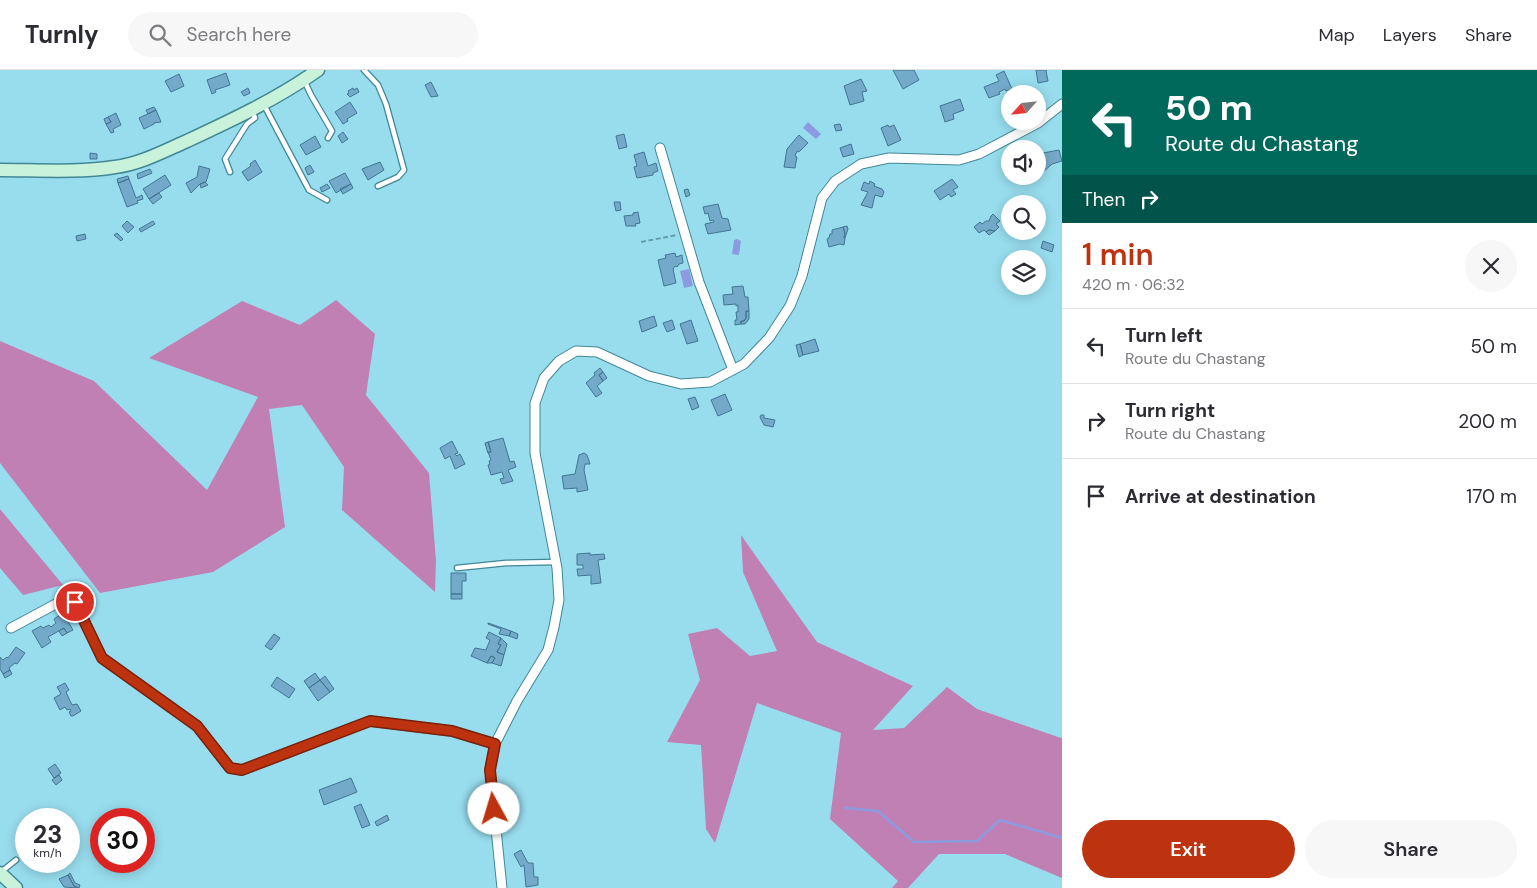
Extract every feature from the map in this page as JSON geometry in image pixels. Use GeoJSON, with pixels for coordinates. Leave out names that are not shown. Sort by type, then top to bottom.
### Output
{"type":"FeatureCollection","features":[{"type":"Feature","properties":{"kind":"main road"},"geometry":{"type":"LineString","coordinates":[[0,170],[81,170],[116,167],[145,159],[258,107],[318,70]]}},
{"type":"Feature","properties":{"kind":"main road"},"geometry":{"type":"LineString","coordinates":[[0,873],[16,888]]}},
{"type":"Feature","properties":{"kind":"street"},"geometry":{"type":"LineString","coordinates":[[502,888],[490,770],[495,744],[517,701],[548,650],[559,600],[556,562],[535,453],[535,403],[544,378],[560,361],[576,351],[597,352],[649,376],[681,384],[710,382],[733,370],[744,364],[769,338],[790,306],[802,276],[822,198],[835,181],[861,164],[889,158],[959,160],[978,154],[1038,123],[1062,104]]}},
{"type":"Feature","properties":{"kind":"street"},"geometry":{"type":"LineString","coordinates":[[660,148],[699,282],[733,370]]}},
{"type":"Feature","properties":{"kind":"street"},"geometry":{"type":"LineString","coordinates":[[11,628],[65,599],[75,602],[102,658],[197,726],[230,768],[242,770],[370,721],[452,731],[495,744]]}},
{"type":"Feature","properties":{"kind":"lane"},"geometry":{"type":"LineString","coordinates":[[364,70],[378,85],[386,104],[404,170],[398,177],[378,186]]}},
{"type":"Feature","properties":{"kind":"lane"},"geometry":{"type":"LineString","coordinates":[[304,80],[332,131],[328,138]]}},
{"type":"Feature","properties":{"kind":"lane"},"geometry":{"type":"LineString","coordinates":[[230,172],[225,159],[248,124],[255,118],[258,107]]}},
{"type":"Feature","properties":{"kind":"lane"},"geometry":{"type":"LineString","coordinates":[[258,107],[309,190],[327,200]]}},
{"type":"Feature","properties":{"kind":"lane"},"geometry":{"type":"LineString","coordinates":[[457,568],[506,563],[556,562]]}},
{"type":"Feature","properties":{"kind":"lane"},"geometry":{"type":"LineString","coordinates":[[0,873],[15,861]]}},
{"type":"Feature","properties":{"kind":"path"},"geometry":{"type":"LineString","coordinates":[[641,242],[684,233]]}},
{"type":"Feature","properties":{"kind":"shaded area"},"geometry":{"type":"Polygon","coordinates":[[[336,300],[375,334],[366,395],[429,473],[436,561],[435,592],[342,510],[344,467],[302,405],[269,409],[285,527],[213,572],[100,593],[0,463],[0,341],[94,381],[207,490],[258,397],[149,358],[242,301],[300,325],[336,300]]]}},
{"type":"Feature","properties":{"kind":"shaded area"},"geometry":{"type":"Polygon","coordinates":[[[0,509],[63,585],[23,595],[0,568],[0,509]]]}},
{"type":"Feature","properties":{"kind":"shaded area"},"geometry":{"type":"Polygon","coordinates":[[[741,535],[817,642],[913,686],[873,730],[904,728],[947,687],[977,709],[1062,737],[1062,878],[1005,854],[939,854],[908,888],[892,888],[898,881],[830,819],[841,733],[757,703],[715,843],[706,829],[701,745],[667,742],[700,680],[688,634],[717,628],[750,656],[777,651],[743,572],[741,535]]]}},
{"type":"Feature","properties":{"kind":"water"},"geometry":{"type":"Polygon","coordinates":[[[808,122],[821,134],[816,139],[803,128],[808,122]]]}},
{"type":"Feature","properties":{"kind":"water"},"geometry":{"type":"Polygon","coordinates":[[[734,240],[741,241],[739,255],[732,254],[734,240]]]}},
{"type":"Feature","properties":{"kind":"water"},"geometry":{"type":"Polygon","coordinates":[[[689,269],[693,286],[684,288],[680,271],[689,269]]]}},
{"type":"Feature","properties":{"kind":"building"},"geometry":{"type":"Polygon","coordinates":[[[893,70],[914,70],[919,80],[903,89],[893,70]]]}},
{"type":"Feature","properties":{"kind":"building"},"geometry":{"type":"Polygon","coordinates":[[[1036,70],[1047,70],[1048,81],[1038,83],[1036,70]]]}},
{"type":"Feature","properties":{"kind":"building"},"geometry":{"type":"Polygon","coordinates":[[[1004,71],[1010,85],[1001,85],[1000,94],[989,98],[984,87],[999,81],[996,75],[1004,71]]]}},
{"type":"Feature","properties":{"kind":"building"},"geometry":{"type":"Polygon","coordinates":[[[226,73],[230,85],[215,90],[216,92],[212,94],[207,80],[226,73]]]}},
{"type":"Feature","properties":{"kind":"building"},"geometry":{"type":"Polygon","coordinates":[[[179,74],[184,86],[171,92],[165,81],[179,74]]]}},
{"type":"Feature","properties":{"kind":"building"},"geometry":{"type":"Polygon","coordinates":[[[861,79],[867,91],[862,92],[864,101],[850,105],[844,86],[861,79]]]}},
{"type":"Feature","properties":{"kind":"building"},"geometry":{"type":"Polygon","coordinates":[[[431,82],[438,96],[431,97],[425,85],[431,82]]]}},
{"type":"Feature","properties":{"kind":"building"},"geometry":{"type":"Polygon","coordinates":[[[248,88],[250,93],[244,96],[241,92],[248,88]]]}},
{"type":"Feature","properties":{"kind":"building"},"geometry":{"type":"Polygon","coordinates":[[[353,88],[354,90],[357,88],[359,92],[350,97],[347,94],[349,93],[348,91],[353,88]]]}},
{"type":"Feature","properties":{"kind":"building"},"geometry":{"type":"Polygon","coordinates":[[[960,99],[964,110],[953,114],[954,119],[945,122],[940,106],[960,99]]]}},
{"type":"Feature","properties":{"kind":"building"},"geometry":{"type":"Polygon","coordinates":[[[350,102],[357,113],[343,124],[335,112],[350,102]]]}},
{"type":"Feature","properties":{"kind":"building"},"geometry":{"type":"Polygon","coordinates":[[[154,107],[156,110],[148,114],[146,110],[154,107]]]}},
{"type":"Feature","properties":{"kind":"building"},"geometry":{"type":"Polygon","coordinates":[[[156,110],[161,122],[154,123],[144,129],[139,118],[156,110]]]}},
{"type":"Feature","properties":{"kind":"building"},"geometry":{"type":"Polygon","coordinates":[[[116,113],[121,125],[113,129],[114,132],[111,133],[106,124],[111,122],[108,117],[116,113]]]}},
{"type":"Feature","properties":{"kind":"building"},"geometry":{"type":"Polygon","coordinates":[[[108,117],[111,122],[106,124],[104,119],[108,117]]]}},
{"type":"Feature","properties":{"kind":"building"},"geometry":{"type":"Polygon","coordinates":[[[840,124],[842,130],[836,131],[834,125],[840,124]]]}},
{"type":"Feature","properties":{"kind":"building"},"geometry":{"type":"Polygon","coordinates":[[[888,125],[889,127],[894,125],[901,140],[888,146],[881,128],[888,125]]]}},
{"type":"Feature","properties":{"kind":"building"},"geometry":{"type":"Polygon","coordinates":[[[343,132],[348,139],[342,143],[338,136],[343,132]]]}},
{"type":"Feature","properties":{"kind":"building"},"geometry":{"type":"Polygon","coordinates":[[[624,134],[627,147],[619,149],[616,136],[624,134]]]}},
{"type":"Feature","properties":{"kind":"building"},"geometry":{"type":"Polygon","coordinates":[[[799,135],[808,143],[799,152],[797,151],[795,168],[784,167],[787,149],[799,135]]]}},
{"type":"Feature","properties":{"kind":"building"},"geometry":{"type":"Polygon","coordinates":[[[315,136],[321,147],[306,155],[300,145],[315,136]]]}},
{"type":"Feature","properties":{"kind":"building"},"geometry":{"type":"Polygon","coordinates":[[[851,144],[854,154],[843,157],[840,148],[851,144]]]}},
{"type":"Feature","properties":{"kind":"building"},"geometry":{"type":"Polygon","coordinates":[[[1059,150],[1062,161],[1052,164],[1046,169],[1046,152],[1059,150]]]}},
{"type":"Feature","properties":{"kind":"building"},"geometry":{"type":"Polygon","coordinates":[[[644,152],[648,166],[656,163],[658,171],[653,173],[653,175],[637,178],[634,167],[637,166],[634,155],[644,152]]]}},
{"type":"Feature","properties":{"kind":"building"},"geometry":{"type":"Polygon","coordinates":[[[90,153],[97,154],[97,159],[90,159],[90,153]]]}},
{"type":"Feature","properties":{"kind":"building"},"geometry":{"type":"Polygon","coordinates":[[[255,160],[262,172],[248,181],[242,172],[251,166],[250,164],[255,160]]]}},
{"type":"Feature","properties":{"kind":"building"},"geometry":{"type":"Polygon","coordinates":[[[380,162],[384,170],[368,180],[362,169],[380,162]]]}},
{"type":"Feature","properties":{"kind":"building"},"geometry":{"type":"Polygon","coordinates":[[[310,165],[314,172],[308,175],[305,168],[310,165]]]}},
{"type":"Feature","properties":{"kind":"building"},"geometry":{"type":"Polygon","coordinates":[[[199,166],[210,169],[206,182],[200,184],[191,193],[186,183],[197,177],[199,166]]]}},
{"type":"Feature","properties":{"kind":"building"},"geometry":{"type":"Polygon","coordinates":[[[150,169],[152,173],[138,179],[137,174],[150,169]]]}},
{"type":"Feature","properties":{"kind":"building"},"geometry":{"type":"Polygon","coordinates":[[[345,173],[351,184],[336,193],[329,181],[345,173]]]}},
{"type":"Feature","properties":{"kind":"building"},"geometry":{"type":"Polygon","coordinates":[[[165,175],[171,185],[149,199],[143,189],[165,175]]]}},
{"type":"Feature","properties":{"kind":"building"},"geometry":{"type":"Polygon","coordinates":[[[128,176],[129,179],[118,183],[117,179],[128,176]]]}},
{"type":"Feature","properties":{"kind":"building"},"geometry":{"type":"Polygon","coordinates":[[[129,179],[136,198],[142,195],[143,199],[127,207],[118,183],[129,179]]]}},
{"type":"Feature","properties":{"kind":"building"},"geometry":{"type":"Polygon","coordinates":[[[952,179],[958,187],[953,190],[956,194],[951,197],[949,194],[940,200],[934,191],[952,179]]]}},
{"type":"Feature","properties":{"kind":"building"},"geometry":{"type":"Polygon","coordinates":[[[870,181],[884,192],[882,197],[875,195],[872,208],[861,205],[868,192],[861,190],[864,182],[869,184],[870,181]]]}},
{"type":"Feature","properties":{"kind":"building"},"geometry":{"type":"Polygon","coordinates":[[[205,182],[208,185],[201,188],[200,184],[205,182]]]}},
{"type":"Feature","properties":{"kind":"building"},"geometry":{"type":"Polygon","coordinates":[[[327,184],[330,188],[322,192],[320,188],[327,184]]]}},
{"type":"Feature","properties":{"kind":"building"},"geometry":{"type":"Polygon","coordinates":[[[351,184],[353,188],[343,194],[340,189],[351,184]]]}},
{"type":"Feature","properties":{"kind":"building"},"geometry":{"type":"Polygon","coordinates":[[[688,189],[690,195],[686,197],[684,190],[688,189]]]}},
{"type":"Feature","properties":{"kind":"building"},"geometry":{"type":"Polygon","coordinates":[[[159,193],[162,197],[153,204],[149,199],[159,193]]]}},
{"type":"Feature","properties":{"kind":"building"},"geometry":{"type":"Polygon","coordinates":[[[614,202],[620,202],[621,210],[616,211],[614,202]]]}},
{"type":"Feature","properties":{"kind":"building"},"geometry":{"type":"Polygon","coordinates":[[[718,204],[722,218],[728,219],[731,230],[708,234],[705,224],[714,222],[713,220],[710,221],[708,213],[705,214],[703,207],[718,204]]]}},
{"type":"Feature","properties":{"kind":"building"},"geometry":{"type":"Polygon","coordinates":[[[638,212],[640,223],[635,224],[636,226],[626,226],[624,216],[633,215],[633,213],[638,212]]]}},
{"type":"Feature","properties":{"kind":"building"},"geometry":{"type":"Polygon","coordinates":[[[993,214],[1000,221],[996,224],[999,227],[995,231],[989,230],[986,232],[984,230],[979,233],[974,227],[980,222],[982,224],[989,221],[993,214]]]}},
{"type":"Feature","properties":{"kind":"building"},"geometry":{"type":"Polygon","coordinates":[[[127,221],[134,227],[128,233],[122,226],[127,221]]]}},
{"type":"Feature","properties":{"kind":"building"},"geometry":{"type":"Polygon","coordinates":[[[153,221],[155,224],[141,232],[139,229],[153,221]]]}},
{"type":"Feature","properties":{"kind":"building"},"geometry":{"type":"Polygon","coordinates":[[[847,226],[848,229],[844,238],[843,227],[847,226]]]}},
{"type":"Feature","properties":{"kind":"building"},"geometry":{"type":"Polygon","coordinates":[[[843,227],[845,233],[844,245],[840,244],[829,247],[827,239],[832,234],[832,230],[843,227]]]}},
{"type":"Feature","properties":{"kind":"building"},"geometry":{"type":"Polygon","coordinates":[[[989,230],[995,231],[989,235],[986,232],[989,230]]]}},
{"type":"Feature","properties":{"kind":"building"},"geometry":{"type":"Polygon","coordinates":[[[117,233],[123,239],[121,241],[114,235],[117,233]]]}},
{"type":"Feature","properties":{"kind":"building"},"geometry":{"type":"Polygon","coordinates":[[[85,234],[86,239],[77,241],[76,236],[85,234]]]}},
{"type":"Feature","properties":{"kind":"building"},"geometry":{"type":"Polygon","coordinates":[[[1043,241],[1054,245],[1052,252],[1041,248],[1043,241]]]}},
{"type":"Feature","properties":{"kind":"building"},"geometry":{"type":"Polygon","coordinates":[[[675,253],[676,257],[682,255],[683,263],[677,267],[675,266],[673,269],[676,283],[664,286],[658,260],[666,258],[665,255],[675,253]]]}},
{"type":"Feature","properties":{"kind":"building"},"geometry":{"type":"Polygon","coordinates":[[[743,286],[745,297],[748,297],[749,311],[746,311],[746,318],[744,321],[741,321],[741,324],[735,325],[738,305],[724,305],[723,295],[733,294],[732,287],[743,286]]]}},
{"type":"Feature","properties":{"kind":"building"},"geometry":{"type":"Polygon","coordinates":[[[746,311],[749,311],[749,319],[745,324],[741,324],[741,321],[744,321],[746,318],[746,311]]]}},
{"type":"Feature","properties":{"kind":"building"},"geometry":{"type":"Polygon","coordinates":[[[654,316],[657,326],[642,332],[639,321],[654,316]]]}},
{"type":"Feature","properties":{"kind":"building"},"geometry":{"type":"Polygon","coordinates":[[[672,320],[675,329],[667,332],[663,323],[672,320]]]}},
{"type":"Feature","properties":{"kind":"building"},"geometry":{"type":"Polygon","coordinates":[[[691,320],[698,341],[687,344],[680,324],[691,320]]]}},
{"type":"Feature","properties":{"kind":"building"},"geometry":{"type":"Polygon","coordinates":[[[815,339],[819,351],[803,355],[800,344],[815,339]]]}},
{"type":"Feature","properties":{"kind":"building"},"geometry":{"type":"Polygon","coordinates":[[[800,344],[803,355],[799,357],[796,345],[800,344]]]}},
{"type":"Feature","properties":{"kind":"building"},"geometry":{"type":"Polygon","coordinates":[[[600,368],[603,372],[599,375],[603,381],[597,386],[602,393],[596,397],[586,383],[600,368]]]}},
{"type":"Feature","properties":{"kind":"building"},"geometry":{"type":"Polygon","coordinates":[[[603,372],[607,378],[603,381],[599,375],[603,372]]]}},
{"type":"Feature","properties":{"kind":"building"},"geometry":{"type":"Polygon","coordinates":[[[725,394],[732,410],[718,416],[711,400],[725,394]]]}},
{"type":"Feature","properties":{"kind":"building"},"geometry":{"type":"Polygon","coordinates":[[[695,397],[699,407],[692,410],[688,399],[695,397]]]}},
{"type":"Feature","properties":{"kind":"building"},"geometry":{"type":"Polygon","coordinates":[[[764,415],[764,418],[775,420],[773,427],[764,425],[760,417],[764,415]]]}},
{"type":"Feature","properties":{"kind":"building"},"geometry":{"type":"Polygon","coordinates":[[[503,438],[510,462],[514,461],[516,467],[508,470],[513,481],[502,484],[500,479],[504,478],[502,472],[491,475],[488,465],[491,460],[488,452],[491,452],[488,442],[503,438]]]}},
{"type":"Feature","properties":{"kind":"building"},"geometry":{"type":"Polygon","coordinates":[[[452,441],[458,453],[455,454],[457,456],[460,454],[465,464],[455,469],[450,456],[445,459],[440,448],[452,441]]]}},
{"type":"Feature","properties":{"kind":"building"},"geometry":{"type":"Polygon","coordinates":[[[488,442],[491,452],[488,453],[485,443],[488,442]]]}},
{"type":"Feature","properties":{"kind":"building"},"geometry":{"type":"Polygon","coordinates":[[[584,453],[587,455],[590,464],[585,464],[584,470],[588,490],[577,492],[577,488],[564,489],[562,476],[575,474],[579,455],[584,453]]]}},
{"type":"Feature","properties":{"kind":"building"},"geometry":{"type":"Polygon","coordinates":[[[590,553],[590,555],[604,554],[605,559],[598,560],[601,583],[591,584],[591,575],[578,576],[577,569],[583,569],[583,565],[577,565],[577,554],[590,553]]]}},
{"type":"Feature","properties":{"kind":"building"},"geometry":{"type":"Polygon","coordinates":[[[451,573],[466,573],[466,581],[462,581],[462,594],[451,594],[451,573]]]}},
{"type":"Feature","properties":{"kind":"building"},"geometry":{"type":"Polygon","coordinates":[[[451,594],[462,594],[462,599],[451,599],[451,594]]]}},
{"type":"Feature","properties":{"kind":"building"},"geometry":{"type":"Polygon","coordinates":[[[63,613],[73,630],[67,633],[64,628],[48,637],[51,642],[42,648],[32,631],[41,626],[43,628],[49,625],[51,627],[56,623],[54,619],[63,613]]]}},
{"type":"Feature","properties":{"kind":"building"},"geometry":{"type":"Polygon","coordinates":[[[488,623],[511,631],[509,636],[499,634],[501,629],[488,623]]]}},
{"type":"Feature","properties":{"kind":"building"},"geometry":{"type":"Polygon","coordinates":[[[64,628],[67,633],[62,636],[59,631],[64,628]]]}},
{"type":"Feature","properties":{"kind":"building"},"geometry":{"type":"Polygon","coordinates":[[[511,631],[518,634],[517,639],[509,636],[511,631]]]}},
{"type":"Feature","properties":{"kind":"building"},"geometry":{"type":"Polygon","coordinates":[[[489,632],[501,638],[498,644],[501,645],[497,652],[504,655],[501,666],[492,663],[495,658],[491,656],[487,663],[471,656],[475,648],[486,650],[490,640],[486,638],[489,632]]]}},
{"type":"Feature","properties":{"kind":"building"},"geometry":{"type":"Polygon","coordinates":[[[274,634],[280,638],[271,650],[265,646],[274,634]]]}},
{"type":"Feature","properties":{"kind":"building"},"geometry":{"type":"Polygon","coordinates":[[[501,638],[507,644],[504,655],[497,652],[501,645],[498,644],[501,638]]]}},
{"type":"Feature","properties":{"kind":"building"},"geometry":{"type":"Polygon","coordinates":[[[16,647],[25,653],[17,664],[15,663],[9,668],[10,670],[3,674],[0,669],[0,657],[3,660],[8,658],[16,647]]]}},
{"type":"Feature","properties":{"kind":"building"},"geometry":{"type":"Polygon","coordinates":[[[491,656],[495,658],[492,663],[487,663],[491,656]]]}},
{"type":"Feature","properties":{"kind":"building"},"geometry":{"type":"Polygon","coordinates":[[[10,670],[12,674],[5,678],[3,674],[10,670]]]}},
{"type":"Feature","properties":{"kind":"building"},"geometry":{"type":"Polygon","coordinates":[[[315,673],[320,680],[309,688],[304,681],[315,673]]]}},
{"type":"Feature","properties":{"kind":"building"},"geometry":{"type":"Polygon","coordinates":[[[325,676],[334,689],[330,692],[320,680],[325,676]]]}},
{"type":"Feature","properties":{"kind":"building"},"geometry":{"type":"Polygon","coordinates":[[[277,677],[295,689],[289,698],[271,686],[277,677]]]}},
{"type":"Feature","properties":{"kind":"building"},"geometry":{"type":"Polygon","coordinates":[[[320,680],[330,692],[318,701],[309,688],[320,680]]]}},
{"type":"Feature","properties":{"kind":"building"},"geometry":{"type":"Polygon","coordinates":[[[65,683],[69,690],[66,692],[72,705],[77,704],[81,711],[73,716],[69,712],[71,711],[70,709],[67,710],[65,707],[60,710],[54,698],[61,694],[57,687],[65,683]]]}},
{"type":"Feature","properties":{"kind":"building"},"geometry":{"type":"Polygon","coordinates":[[[55,764],[61,773],[54,778],[48,769],[55,764]]]}},
{"type":"Feature","properties":{"kind":"building"},"geometry":{"type":"Polygon","coordinates":[[[59,775],[62,780],[56,785],[52,780],[59,775]]]}},
{"type":"Feature","properties":{"kind":"building"},"geometry":{"type":"Polygon","coordinates":[[[351,778],[357,792],[324,805],[319,790],[351,778]]]}},
{"type":"Feature","properties":{"kind":"building"},"geometry":{"type":"Polygon","coordinates":[[[361,804],[370,825],[362,828],[354,807],[361,804]]]}},
{"type":"Feature","properties":{"kind":"building"},"geometry":{"type":"Polygon","coordinates":[[[387,815],[389,820],[377,826],[375,822],[387,815]]]}},
{"type":"Feature","properties":{"kind":"building"},"geometry":{"type":"Polygon","coordinates":[[[521,850],[528,863],[533,863],[534,877],[538,877],[538,885],[526,887],[524,865],[521,867],[514,854],[521,850]]]}},
{"type":"Feature","properties":{"kind":"building"},"geometry":{"type":"Polygon","coordinates":[[[70,873],[75,883],[80,885],[79,888],[74,886],[68,875],[70,873]]]}},
{"type":"Feature","properties":{"kind":"building"},"geometry":{"type":"Polygon","coordinates":[[[68,875],[74,886],[78,888],[64,887],[59,879],[68,875]]]}},
{"type":"Feature","properties":{"kind":"waterway"},"geometry":{"type":"LineString","coordinates":[[845,808],[878,811],[914,842],[977,841],[1000,820],[1062,838]]}},
{"type":"Feature","properties":{"kind":"route"},"geometry":{"type":"LineString","coordinates":[[75,602],[102,658],[197,726],[230,768],[242,770],[370,721],[452,731],[495,744],[490,770],[494,809]]}}]}
